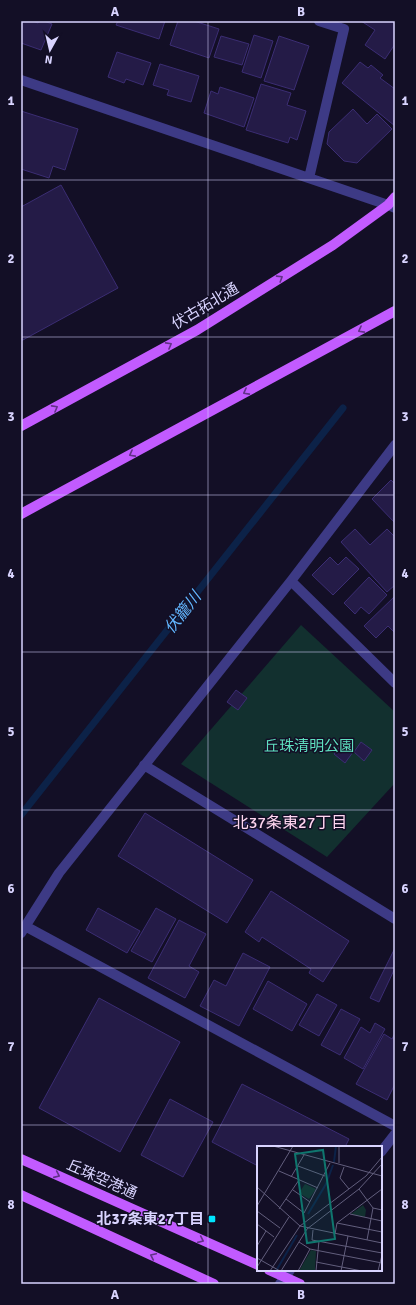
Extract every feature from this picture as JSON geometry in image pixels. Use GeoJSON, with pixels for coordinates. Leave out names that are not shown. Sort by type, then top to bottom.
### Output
{"type":"FeatureCollection","features":[{"type":"Feature","properties":{"kind":"main road","name":"伏古拓北通"},"geometry":{"type":"LineString","coordinates":[[21,426],[197,330],[332,245],[393,203]]}},
{"type":"Feature","properties":{"kind":"main road"},"geometry":{"type":"LineString","coordinates":[[21,514],[395,311]]}},
{"type":"Feature","properties":{"kind":"main road","name":"丘珠空港通"},"geometry":{"type":"LineString","coordinates":[[21,1159],[257,1265]]}},
{"type":"Feature","properties":{"kind":"main road"},"geometry":{"type":"LineString","coordinates":[[21,1195],[214,1284]]}},
{"type":"Feature","properties":{"kind":"main road"},"geometry":{"type":"LineString","coordinates":[[271,1271],[300,1284]]}},
{"type":"Feature","properties":{"kind":"street"},"geometry":{"type":"LineString","coordinates":[[309,178],[344,29],[319,21]]}},
{"type":"Feature","properties":{"kind":"street"},"geometry":{"type":"LineString","coordinates":[[21,80],[309,178],[393,203]]}},
{"type":"Feature","properties":{"kind":"street"},"geometry":{"type":"LineString","coordinates":[[395,445],[291,581],[59,873],[23,930],[395,1126]]}},
{"type":"Feature","properties":{"kind":"street"},"geometry":{"type":"LineString","coordinates":[[291,581],[395,684]]}},
{"type":"Feature","properties":{"kind":"street"},"geometry":{"type":"LineString","coordinates":[[144,765],[395,920]]}},
{"type":"Feature","properties":{"kind":"street"},"geometry":{"type":"LineString","coordinates":[[382,1151],[395,1134]]}},
{"type":"Feature","properties":{"kind":"green space","name":"丘珠清明公園"},"geometry":{"type":"Polygon","coordinates":[[[301,625],[395,712],[395,783],[327,857],[181,764],[301,625]]]}},
{"type":"Feature","properties":{"kind":"building"},"geometry":{"type":"Polygon","coordinates":[[[21,21],[33,21],[38,23],[39,21],[44,21],[52,24],[41,50],[21,43],[21,21]]]}},
{"type":"Feature","properties":{"kind":"building"},"geometry":{"type":"Polygon","coordinates":[[[118,21],[165,21],[159,39],[116,25],[118,21]]]}},
{"type":"Feature","properties":{"kind":"building"},"geometry":{"type":"Polygon","coordinates":[[[178,21],[194,21],[219,29],[209,58],[170,45],[178,21]]]}},
{"type":"Feature","properties":{"kind":"building"},"geometry":{"type":"Polygon","coordinates":[[[361,21],[395,21],[395,44],[385,59],[365,45],[375,30],[361,21]]]}},
{"type":"Feature","properties":{"kind":"building"},"geometry":{"type":"Polygon","coordinates":[[[254,35],[273,41],[261,78],[242,72],[254,35]]]}},
{"type":"Feature","properties":{"kind":"building"},"geometry":{"type":"Polygon","coordinates":[[[221,36],[249,44],[242,65],[214,57],[221,36]]]}},
{"type":"Feature","properties":{"kind":"building"},"geometry":{"type":"Polygon","coordinates":[[[279,36],[309,46],[294,90],[264,81],[279,36]]]}},
{"type":"Feature","properties":{"kind":"building"},"geometry":{"type":"Polygon","coordinates":[[[117,52],[151,63],[143,85],[126,79],[124,83],[108,77],[117,52]]]}},
{"type":"Feature","properties":{"kind":"building"},"geometry":{"type":"Polygon","coordinates":[[[360,62],[368,68],[371,65],[383,75],[380,78],[395,89],[395,126],[342,83],[360,62]]]}},
{"type":"Feature","properties":{"kind":"building"},"geometry":{"type":"Polygon","coordinates":[[[160,64],[199,76],[191,102],[167,95],[169,90],[153,85],[160,64]]]}},
{"type":"Feature","properties":{"kind":"building"},"geometry":{"type":"Polygon","coordinates":[[[261,84],[291,93],[287,105],[306,111],[297,140],[290,137],[288,143],[246,130],[261,84]]]}},
{"type":"Feature","properties":{"kind":"building"},"geometry":{"type":"Polygon","coordinates":[[[220,87],[254,98],[244,127],[204,113],[211,91],[218,94],[220,87]]]}},
{"type":"Feature","properties":{"kind":"building"},"geometry":{"type":"Polygon","coordinates":[[[353,109],[367,124],[377,114],[392,129],[357,163],[344,161],[327,144],[329,132],[353,109]]]}},
{"type":"Feature","properties":{"kind":"building"},"geometry":{"type":"Polygon","coordinates":[[[21,111],[78,129],[65,170],[53,166],[49,178],[21,169],[21,111]]]}},
{"type":"Feature","properties":{"kind":"building"},"geometry":{"type":"Polygon","coordinates":[[[61,185],[118,288],[21,341],[21,207],[61,185]]]}},
{"type":"Feature","properties":{"kind":"building"},"geometry":{"type":"Polygon","coordinates":[[[391,480],[395,484],[395,523],[372,499],[391,480]]]}},
{"type":"Feature","properties":{"kind":"building"},"geometry":{"type":"Polygon","coordinates":[[[355,529],[370,545],[387,529],[395,537],[395,585],[387,592],[341,542],[355,529]]]}},
{"type":"Feature","properties":{"kind":"building"},"geometry":{"type":"Polygon","coordinates":[[[330,557],[338,565],[346,557],[359,569],[333,595],[312,575],[330,557]]]}},
{"type":"Feature","properties":{"kind":"building"},"geometry":{"type":"Polygon","coordinates":[[[369,577],[387,595],[369,614],[361,607],[355,614],[344,603],[369,577]]]}},
{"type":"Feature","properties":{"kind":"building"},"geometry":{"type":"Polygon","coordinates":[[[395,596],[395,633],[388,626],[376,638],[364,626],[395,596]]]}},
{"type":"Feature","properties":{"kind":"building"},"geometry":{"type":"Polygon","coordinates":[[[236,690],[247,698],[238,710],[227,702],[236,690]]]}},
{"type":"Feature","properties":{"kind":"building"},"geometry":{"type":"Polygon","coordinates":[[[361,742],[372,750],[364,761],[354,752],[361,742]]]}},
{"type":"Feature","properties":{"kind":"building"},"geometry":{"type":"Polygon","coordinates":[[[342,744],[353,752],[345,763],[334,754],[342,744]]]}},
{"type":"Feature","properties":{"kind":"building"},"geometry":{"type":"Polygon","coordinates":[[[145,813],[253,880],[227,923],[118,856],[145,813]]]}},
{"type":"Feature","properties":{"kind":"building"},"geometry":{"type":"Polygon","coordinates":[[[271,891],[349,941],[323,982],[309,973],[311,969],[262,937],[259,942],[245,932],[271,891]]]}},
{"type":"Feature","properties":{"kind":"building"},"geometry":{"type":"Polygon","coordinates":[[[98,908],[140,931],[127,953],[86,930],[98,908]]]}},
{"type":"Feature","properties":{"kind":"building"},"geometry":{"type":"Polygon","coordinates":[[[156,908],[176,919],[152,962],[131,951],[156,908]]]}},
{"type":"Feature","properties":{"kind":"building"},"geometry":{"type":"Polygon","coordinates":[[[179,920],[206,934],[189,966],[199,972],[185,998],[148,978],[179,920]]]}},
{"type":"Feature","properties":{"kind":"building"},"geometry":{"type":"Polygon","coordinates":[[[395,948],[395,968],[379,1002],[370,998],[395,948]]]}},
{"type":"Feature","properties":{"kind":"building"},"geometry":{"type":"Polygon","coordinates":[[[243,953],[270,967],[239,1026],[200,1006],[214,980],[226,986],[243,953]]]}},
{"type":"Feature","properties":{"kind":"building"},"geometry":{"type":"Polygon","coordinates":[[[268,981],[307,1004],[292,1031],[253,1009],[268,981]]]}},
{"type":"Feature","properties":{"kind":"building"},"geometry":{"type":"Polygon","coordinates":[[[317,994],[337,1005],[319,1036],[299,1025],[317,994]]]}},
{"type":"Feature","properties":{"kind":"building"},"geometry":{"type":"Polygon","coordinates":[[[99,998],[180,1042],[120,1152],[39,1108],[99,998]]]}},
{"type":"Feature","properties":{"kind":"building"},"geometry":{"type":"Polygon","coordinates":[[[341,1009],[360,1019],[340,1055],[321,1045],[341,1009]]]}},
{"type":"Feature","properties":{"kind":"building"},"geometry":{"type":"Polygon","coordinates":[[[375,1023],[385,1029],[363,1069],[344,1058],[361,1027],[370,1033],[375,1023]]]}},
{"type":"Feature","properties":{"kind":"building"},"geometry":{"type":"Polygon","coordinates":[[[395,1033],[395,1084],[387,1100],[356,1084],[384,1034],[392,1039],[395,1033]]]}},
{"type":"Feature","properties":{"kind":"building"},"geometry":{"type":"Polygon","coordinates":[[[242,1084],[349,1139],[346,1146],[257,1146],[257,1165],[212,1142],[242,1084]]]}},
{"type":"Feature","properties":{"kind":"building"},"geometry":{"type":"Polygon","coordinates":[[[170,1099],[213,1122],[183,1177],[141,1155],[170,1099]]]}},
{"type":"Feature","properties":{"kind":"waterway","name":"伏籠川"},"geometry":{"type":"LineString","coordinates":[[21,815],[343,408]]}},
{"type":"Feature","properties":{"kind":"place","name":"北37条東27丁目"},"geometry":{"type":"Point","coordinates":[212,1219]}},
{"type":"Feature","properties":{"kind":"district","name":"北37条東27丁目"},"geometry":{"type":"Point","coordinates":[290,822]}}]}
